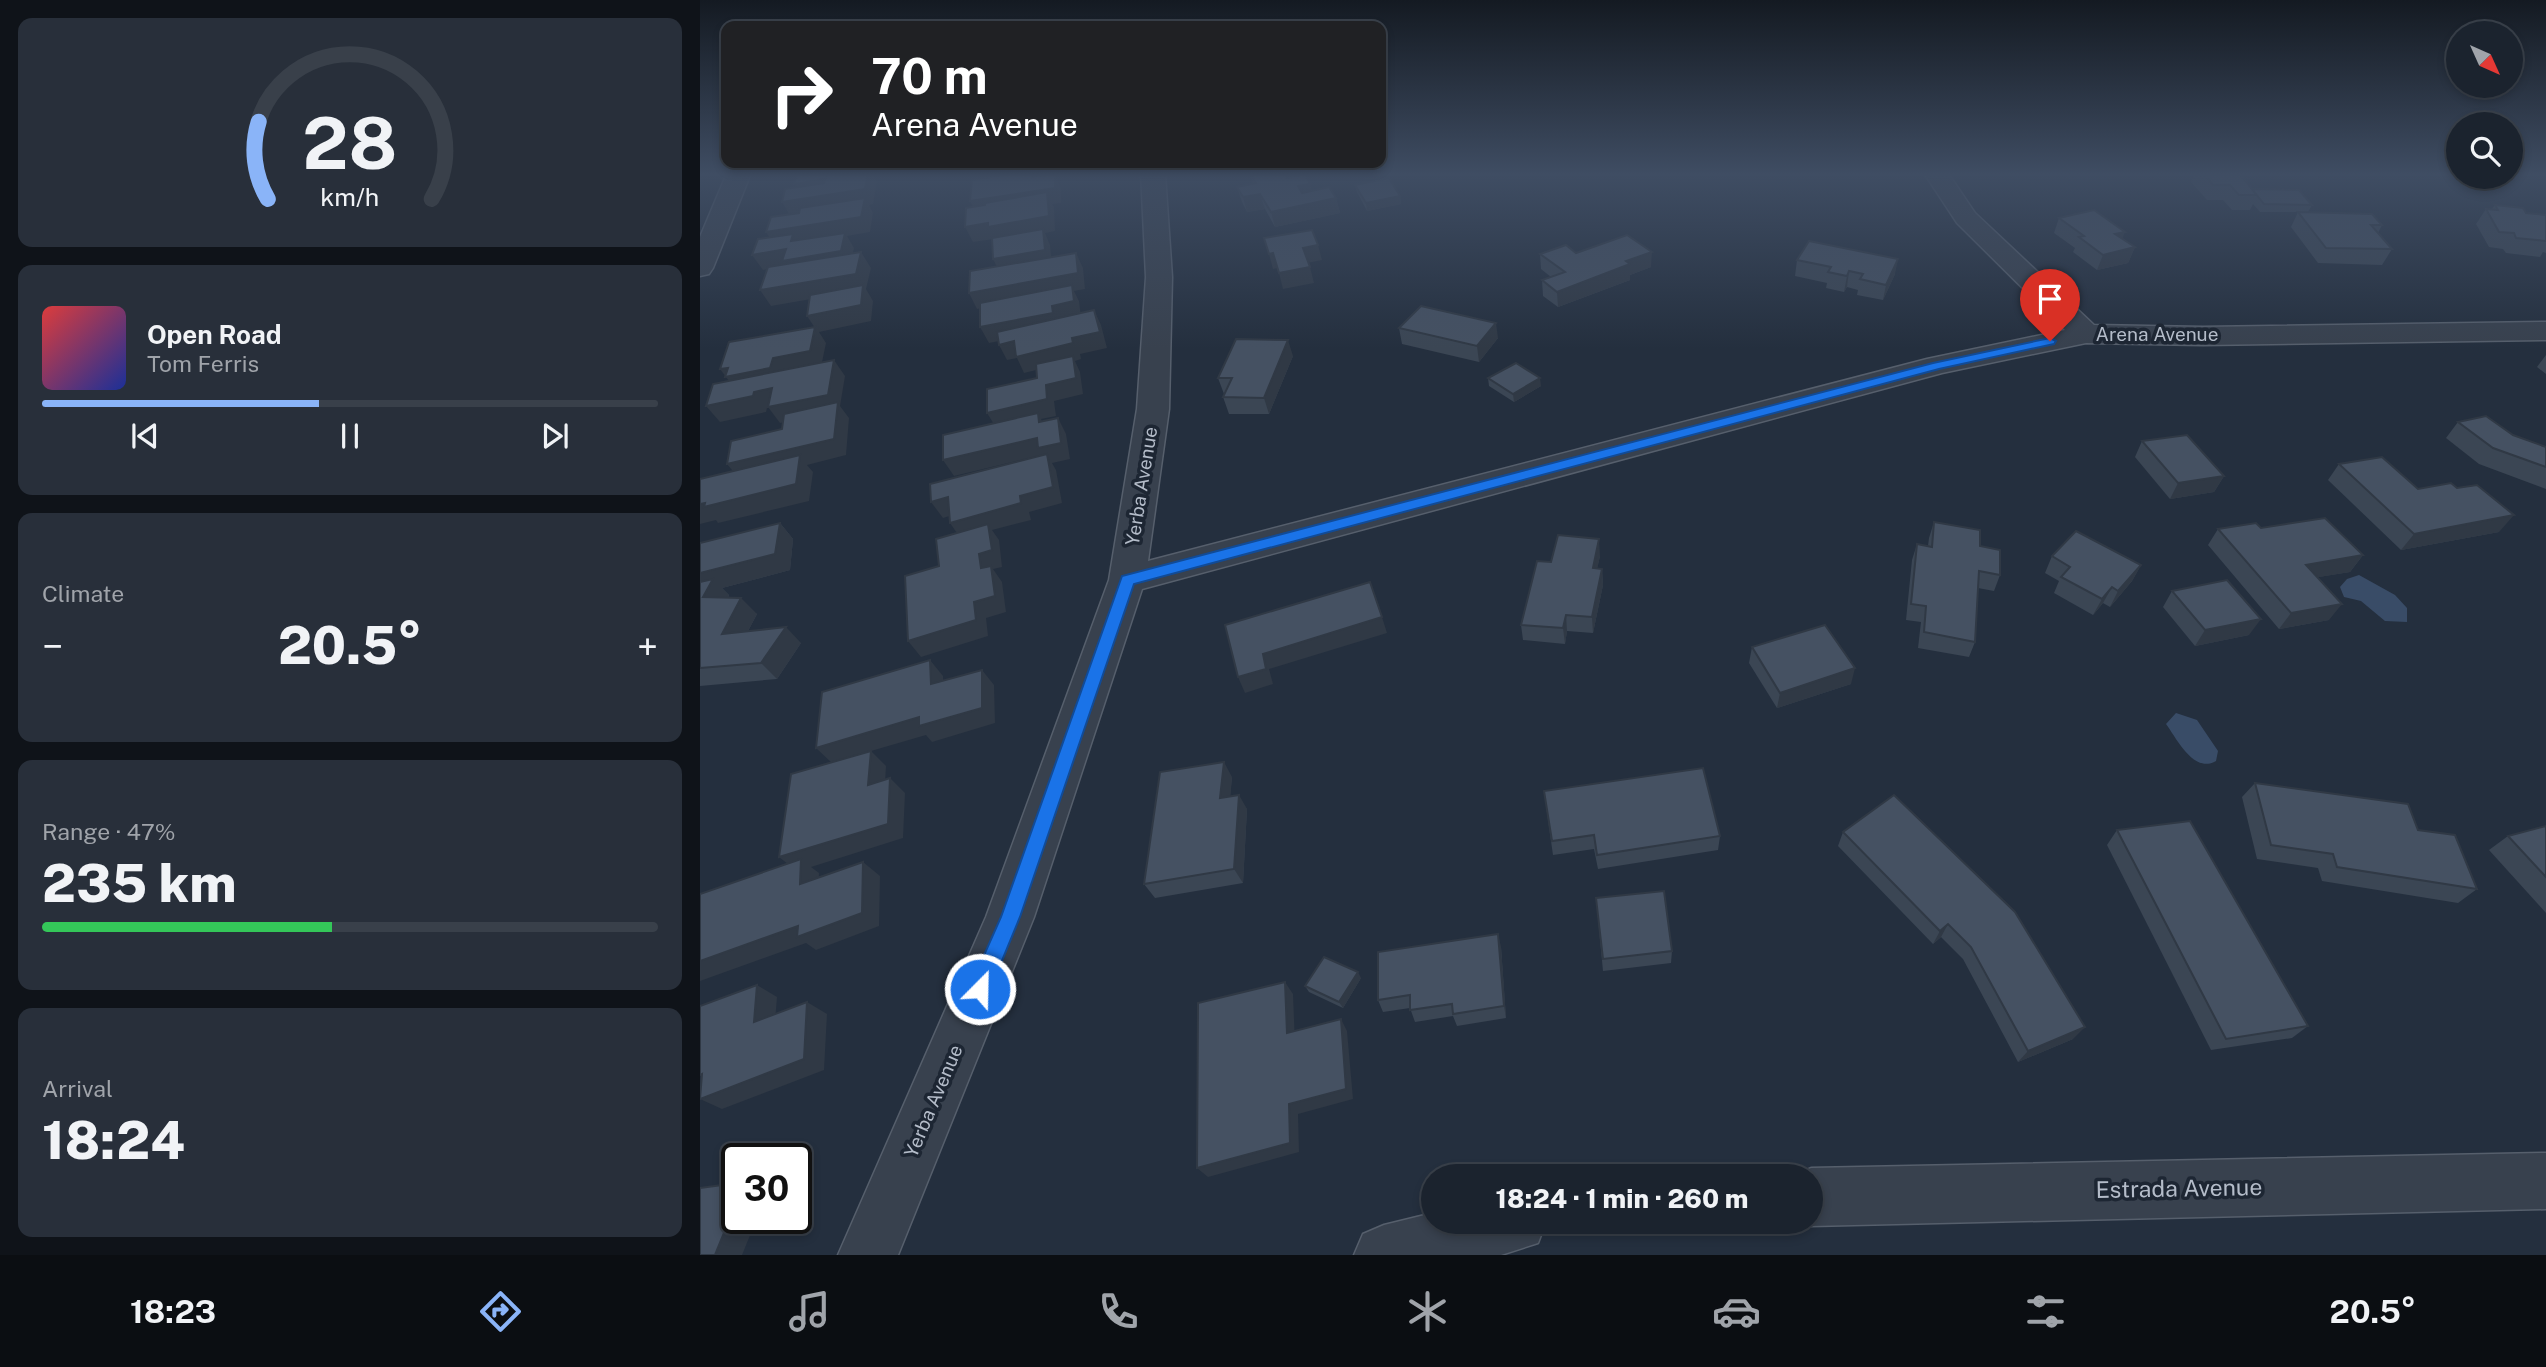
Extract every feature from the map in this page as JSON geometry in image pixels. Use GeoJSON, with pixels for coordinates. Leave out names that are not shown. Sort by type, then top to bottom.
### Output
{"type":"FeatureCollection","features":[{"type":"Feature","properties":{"kind":"street"},"geometry":{"type":"LineString","coordinates":[[700,268],[715,232]]}},
{"type":"Feature","properties":{"kind":"street","name":"Yerba Avenue"},"geometry":{"type":"LineString","coordinates":[[868,1255],[1010,917],[1127,580],[1153,409],[1159,277],[1156,232]]}},
{"type":"Feature","properties":{"kind":"street"},"geometry":{"type":"LineString","coordinates":[[1980,232],[2086,334]]}},
{"type":"Feature","properties":{"kind":"street","name":"Arena Avenue"},"geometry":{"type":"LineString","coordinates":[[1127,580],[1938,365],[2086,334],[2203,336],[2546,331]]}},
{"type":"Feature","properties":{"kind":"street","name":"Estrada Avenue"},"geometry":{"type":"LineString","coordinates":[[1823,1197],[2546,1181]]}},
{"type":"Feature","properties":{"kind":"street"},"geometry":{"type":"LineString","coordinates":[[1384,1255],[1469,1234]]}},
{"type":"Feature","properties":{"kind":"water"},"geometry":{"type":"Polygon","coordinates":[[[2359,575],[2395,595],[2407,608],[2407,622],[2385,621],[2361,601],[2344,597],[2340,587],[2347,579],[2359,575]]]}},
{"type":"Feature","properties":{"kind":"water"},"geometry":{"type":"Polygon","coordinates":[[[2176,713],[2197,720],[2218,751],[2216,761],[2200,763],[2181,746],[2166,724],[2176,713]]]}},
{"type":"Feature","properties":{"kind":"building"},"geometry":{"type":"Polygon","coordinates":[[[1043,232],[1045,250],[993,259],[992,238],[1043,232]]]}},
{"type":"Feature","properties":{"kind":"building"},"geometry":{"type":"Polygon","coordinates":[[[1313,232],[1318,245],[1303,248],[1310,267],[1279,273],[1273,253],[1269,254],[1264,238],[1313,232]]]}},
{"type":"Feature","properties":{"kind":"building"},"geometry":{"type":"Polygon","coordinates":[[[2078,232],[2124,232],[2115,234],[2135,247],[2103,255],[2079,237],[2084,236],[2078,232]]]}},
{"type":"Feature","properties":{"kind":"building"},"geometry":{"type":"Polygon","coordinates":[[[2313,232],[2377,232],[2392,249],[2326,248],[2313,232]]]}},
{"type":"Feature","properties":{"kind":"building"},"geometry":{"type":"Polygon","coordinates":[[[2499,232],[2546,232],[2546,241],[2516,238],[2514,233],[2499,232]]]}},
{"type":"Feature","properties":{"kind":"building"},"geometry":{"type":"Polygon","coordinates":[[[845,233],[841,251],[782,261],[786,249],[752,255],[758,239],[793,234],[791,241],[845,233]]]}},
{"type":"Feature","properties":{"kind":"building"},"geometry":{"type":"Polygon","coordinates":[[[1627,235],[1652,252],[1626,261],[1630,264],[1557,292],[1542,280],[1565,272],[1540,254],[1566,245],[1576,253],[1627,235]]]}},
{"type":"Feature","properties":{"kind":"building"},"geometry":{"type":"Polygon","coordinates":[[[1809,241],[1898,259],[1886,285],[1860,279],[1863,274],[1849,271],[1847,276],[1828,272],[1831,267],[1797,260],[1809,241]]]}},
{"type":"Feature","properties":{"kind":"building"},"geometry":{"type":"Polygon","coordinates":[[[861,252],[856,274],[760,290],[768,267],[861,252]]]}},
{"type":"Feature","properties":{"kind":"building"},"geometry":{"type":"Polygon","coordinates":[[[1076,253],[1078,273],[969,293],[970,271],[1076,253]]]}},
{"type":"Feature","properties":{"kind":"building"},"geometry":{"type":"Polygon","coordinates":[[[863,285],[861,305],[807,316],[810,295],[863,285]]]}},
{"type":"Feature","properties":{"kind":"building"},"geometry":{"type":"Polygon","coordinates":[[[1072,285],[1074,301],[1052,306],[1053,313],[980,327],[980,303],[1072,285]]]}},
{"type":"Feature","properties":{"kind":"building"},"geometry":{"type":"Polygon","coordinates":[[[1421,306],[1496,323],[1477,346],[1399,328],[1421,306]]]}},
{"type":"Feature","properties":{"kind":"building"},"geometry":{"type":"Polygon","coordinates":[[[1094,310],[1100,332],[1072,338],[1073,343],[1016,357],[1014,341],[999,345],[997,332],[1094,310]]]}},
{"type":"Feature","properties":{"kind":"building"},"geometry":{"type":"Polygon","coordinates":[[[815,327],[810,351],[773,358],[770,368],[725,377],[728,368],[720,369],[729,342],[815,327]]]}},
{"type":"Feature","properties":{"kind":"building"},"geometry":{"type":"Polygon","coordinates":[[[1236,339],[1288,340],[1264,398],[1223,397],[1232,378],[1218,378],[1236,339]]]}},
{"type":"Feature","properties":{"kind":"building"},"geometry":{"type":"Polygon","coordinates":[[[1073,356],[1076,378],[1046,385],[1047,399],[987,413],[987,389],[1037,378],[1036,364],[1073,356]]]}},
{"type":"Feature","properties":{"kind":"building"},"geometry":{"type":"Polygon","coordinates":[[[834,360],[828,395],[768,407],[772,388],[754,392],[753,396],[706,406],[713,384],[834,360]]]}},
{"type":"Feature","properties":{"kind":"building"},"geometry":{"type":"Polygon","coordinates":[[[1516,363],[1540,378],[1513,394],[1488,378],[1516,363]]]}},
{"type":"Feature","properties":{"kind":"building"},"geometry":{"type":"Polygon","coordinates":[[[838,402],[834,439],[727,464],[731,441],[782,429],[784,414],[838,402]]]}},
{"type":"Feature","properties":{"kind":"building"},"geometry":{"type":"Polygon","coordinates":[[[1038,413],[1039,422],[1058,418],[1061,443],[1038,448],[1037,438],[943,460],[943,435],[1038,413]]]}},
{"type":"Feature","properties":{"kind":"building"},"geometry":{"type":"Polygon","coordinates":[[[2486,416],[2513,435],[2546,447],[2546,467],[2493,448],[2458,422],[2486,416]]]}},
{"type":"Feature","properties":{"kind":"building"},"geometry":{"type":"Polygon","coordinates":[[[2187,435],[2224,476],[2178,483],[2142,441],[2187,435]]]}},
{"type":"Feature","properties":{"kind":"building"},"geometry":{"type":"Polygon","coordinates":[[[1047,454],[1053,487],[1020,496],[1021,503],[950,523],[948,497],[931,502],[930,484],[1047,454]]]}},
{"type":"Feature","properties":{"kind":"building"},"geometry":{"type":"Polygon","coordinates":[[[800,455],[796,484],[704,507],[705,503],[700,504],[700,479],[800,455]]]}},
{"type":"Feature","properties":{"kind":"building"},"geometry":{"type":"Polygon","coordinates":[[[2382,457],[2418,489],[2451,483],[2457,488],[2477,485],[2514,515],[2414,534],[2339,464],[2382,457]]]}},
{"type":"Feature","properties":{"kind":"building"},"geometry":{"type":"Polygon","coordinates":[[[2325,518],[2363,555],[2306,565],[2342,604],[2291,613],[2218,529],[2256,523],[2261,528],[2325,518]]]}},
{"type":"Feature","properties":{"kind":"building"},"geometry":{"type":"Polygon","coordinates":[[[1934,522],[1980,530],[1980,546],[2000,550],[2000,575],[1979,571],[1975,642],[1924,632],[1926,606],[1911,604],[1917,544],[1932,547],[1934,522]]]}},
{"type":"Feature","properties":{"kind":"building"},"geometry":{"type":"Polygon","coordinates":[[[780,523],[775,554],[700,573],[700,543],[780,523]]]}},
{"type":"Feature","properties":{"kind":"building"},"geometry":{"type":"Polygon","coordinates":[[[988,524],[992,550],[979,554],[981,568],[991,566],[995,596],[974,602],[976,620],[908,641],[905,576],[939,566],[936,539],[988,524]]]}},
{"type":"Feature","properties":{"kind":"building"},"geometry":{"type":"Polygon","coordinates":[[[2076,531],[2141,565],[2118,591],[2112,587],[2102,599],[2061,577],[2070,567],[2052,556],[2076,531]]]}},
{"type":"Feature","properties":{"kind":"building"},"geometry":{"type":"Polygon","coordinates":[[[1558,535],[1599,539],[1593,568],[1602,569],[1592,617],[1566,615],[1563,628],[1521,625],[1537,561],[1551,562],[1558,535]]]}},
{"type":"Feature","properties":{"kind":"building"},"geometry":{"type":"Polygon","coordinates":[[[713,579],[703,597],[741,598],[722,634],[786,627],[761,663],[700,668],[700,582],[713,579]]]}},
{"type":"Feature","properties":{"kind":"building"},"geometry":{"type":"Polygon","coordinates":[[[2227,580],[2261,619],[2205,630],[2172,591],[2227,580]]]}},
{"type":"Feature","properties":{"kind":"building"},"geometry":{"type":"Polygon","coordinates":[[[1370,582],[1382,617],[1263,654],[1266,669],[1238,677],[1225,625],[1370,582]]]}},
{"type":"Feature","properties":{"kind":"building"},"geometry":{"type":"Polygon","coordinates":[[[1825,625],[1855,668],[1780,693],[1752,647],[1825,625]]]}},
{"type":"Feature","properties":{"kind":"building"},"geometry":{"type":"Polygon","coordinates":[[[930,660],[931,684],[982,670],[982,708],[919,726],[919,717],[816,748],[822,692],[930,660]]]}},
{"type":"Feature","properties":{"kind":"building"},"geometry":{"type":"Polygon","coordinates":[[[871,751],[868,785],[890,778],[888,824],[779,857],[791,774],[871,751]]]}},
{"type":"Feature","properties":{"kind":"building"},"geometry":{"type":"Polygon","coordinates":[[[1224,762],[1220,798],[1239,795],[1234,869],[1144,884],[1160,772],[1224,762]]]}},
{"type":"Feature","properties":{"kind":"building"},"geometry":{"type":"Polygon","coordinates":[[[1703,768],[1720,836],[1597,855],[1594,835],[1552,841],[1544,791],[1703,768]]]}},
{"type":"Feature","properties":{"kind":"building"},"geometry":{"type":"Polygon","coordinates":[[[2255,783],[2408,804],[2418,830],[2455,835],[2477,889],[2337,867],[2333,854],[2271,845],[2255,783]]]}},
{"type":"Feature","properties":{"kind":"building"},"geometry":{"type":"Polygon","coordinates":[[[1894,795],[2015,912],[2085,1027],[2028,1051],[1971,947],[1948,924],[1940,931],[1843,832],[1894,795]]]}},
{"type":"Feature","properties":{"kind":"building"},"geometry":{"type":"Polygon","coordinates":[[[2190,821],[2308,1026],[2226,1039],[2117,830],[2190,821]]]}},
{"type":"Feature","properties":{"kind":"building"},"geometry":{"type":"Polygon","coordinates":[[[2546,826],[2546,877],[2508,836],[2546,826]]]}},
{"type":"Feature","properties":{"kind":"building"},"geometry":{"type":"Polygon","coordinates":[[[801,859],[800,884],[863,862],[862,913],[797,937],[798,926],[700,961],[700,894],[801,859]]]}},
{"type":"Feature","properties":{"kind":"building"},"geometry":{"type":"Polygon","coordinates":[[[1664,891],[1672,951],[1603,959],[1596,898],[1664,891]]]}},
{"type":"Feature","properties":{"kind":"building"},"geometry":{"type":"Polygon","coordinates":[[[1498,934],[1504,1006],[1453,1014],[1452,1004],[1410,1010],[1410,995],[1378,1000],[1378,952],[1498,934]]]}},
{"type":"Feature","properties":{"kind":"building"},"geometry":{"type":"Polygon","coordinates":[[[1324,957],[1358,972],[1339,1002],[1305,986],[1324,957]]]}},
{"type":"Feature","properties":{"kind":"building"},"geometry":{"type":"Polygon","coordinates":[[[1285,982],[1287,1033],[1341,1019],[1346,1089],[1289,1104],[1290,1143],[1197,1168],[1198,1003],[1285,982]]]}},
{"type":"Feature","properties":{"kind":"building"},"geometry":{"type":"Polygon","coordinates":[[[757,985],[754,1022],[807,1002],[804,1059],[700,1099],[700,1006],[757,985]]]}},
{"type":"Feature","properties":{"kind":"building"},"geometry":{"type":"Polygon","coordinates":[[[721,1185],[721,1234],[724,1234],[715,1255],[700,1255],[700,1188],[721,1185]]]}},
{"type":"Feature","properties":{"kind":"route"},"geometry":{"type":"LineString","coordinates":[[980,989],[1010,917],[1127,580],[1938,365],[2050,341]]}}]}
